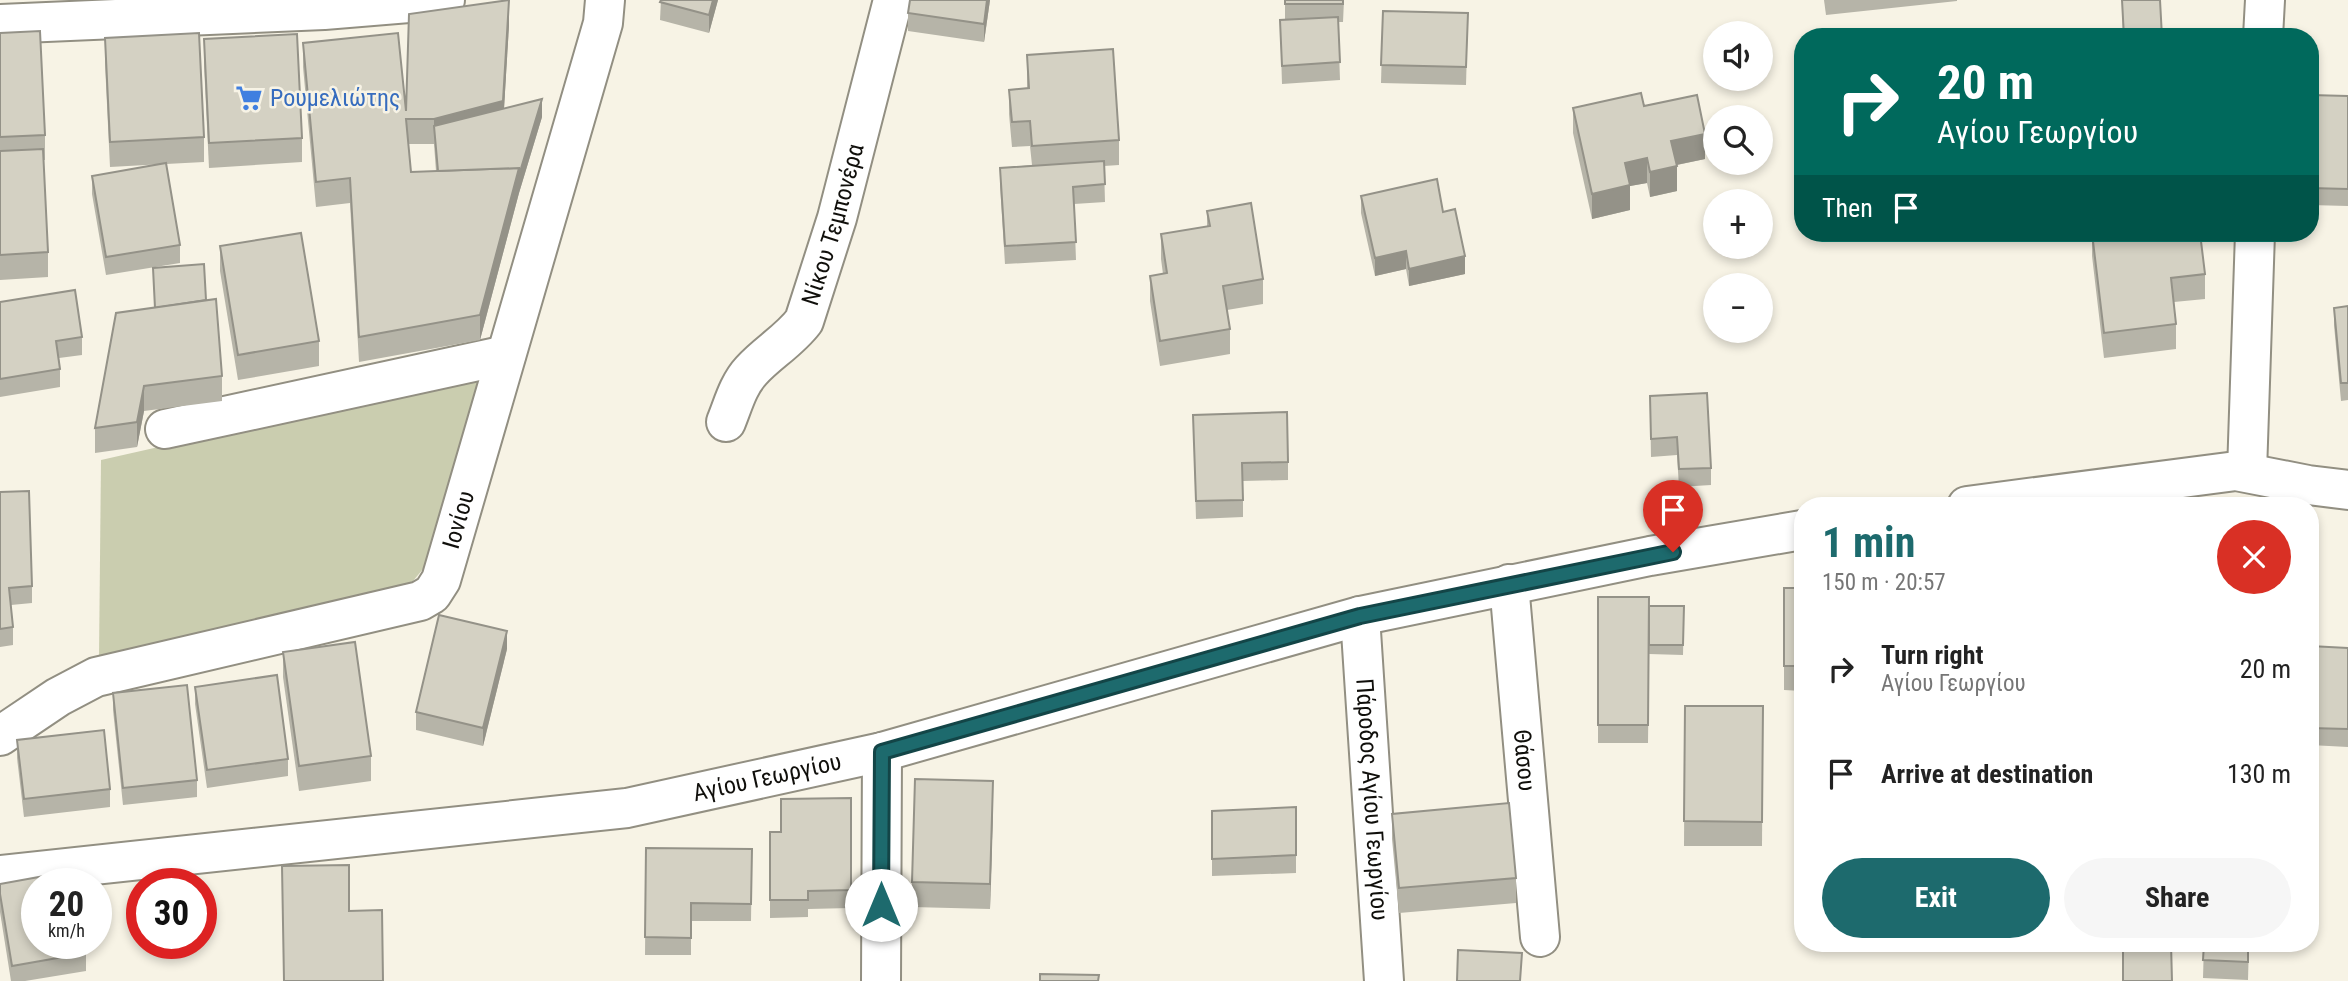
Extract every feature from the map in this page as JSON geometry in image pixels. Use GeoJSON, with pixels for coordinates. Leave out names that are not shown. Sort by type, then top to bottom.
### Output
{"type":"FeatureCollection","features":[{"type":"Feature","properties":{"kind":"street"},"geometry":{"type":"LineString","coordinates":[[0,24],[444,0]]}},
{"type":"Feature","properties":{"kind":"street","name":"Ιονίου"},"geometry":{"type":"LineString","coordinates":[[0,736],[58,697],[96,677],[420,601],[432,594],[441,580],[603,23],[605,0]]}},
{"type":"Feature","properties":{"kind":"street","name":"Νίκου Τεμπονέρα"},"geometry":{"type":"LineString","coordinates":[[726,422],[750,372],[804,321],[837,218],[893,0]]}},
{"type":"Feature","properties":{"kind":"street"},"geometry":{"type":"LineString","coordinates":[[2263,28],[2265,0]]}},
{"type":"Feature","properties":{"kind":"street"},"geometry":{"type":"LineString","coordinates":[[2247,472],[2255,242]]}},
{"type":"Feature","properties":{"kind":"street"},"geometry":{"type":"LineString","coordinates":[[165,429],[506,355]]}},
{"type":"Feature","properties":{"kind":"street"},"geometry":{"type":"LineString","coordinates":[[2034,497],[2222,472],[2247,472],[2348,490]]}},
{"type":"Feature","properties":{"kind":"street","name":"Αγίου Γεωργίου"},"geometry":{"type":"LineString","coordinates":[[0,875],[626,808],[882,752],[1360,616],[1661,554],[1794,531]]}},
{"type":"Feature","properties":{"kind":"street","name":"Θάσου"},"geometry":{"type":"LineString","coordinates":[[1509,584],[1540,937]]}},
{"type":"Feature","properties":{"kind":"street","name":"Πάροδος Αγίου Γεωργίου"},"geometry":{"type":"LineString","coordinates":[[1360,616],[1384,981]]}},
{"type":"Feature","properties":{"kind":"street"},"geometry":{"type":"LineString","coordinates":[[881,981],[882,752]]}},
{"type":"Feature","properties":{"kind":"green space"},"geometry":{"type":"Polygon","coordinates":[[[481,374],[428,563],[413,581],[395,595],[99,658],[101,460],[481,374]]]}},
{"type":"Feature","properties":{"kind":"building"},"geometry":{"type":"Polygon","coordinates":[[[509,0],[503,101],[434,119],[406,119],[411,172],[519,168],[480,315],[359,337],[350,178],[316,182],[303,43],[398,33],[406,111],[409,14],[509,0]]]}},
{"type":"Feature","properties":{"kind":"building"},"geometry":{"type":"Polygon","coordinates":[[[713,0],[709,15],[660,2],[713,0]]]}},
{"type":"Feature","properties":{"kind":"building"},"geometry":{"type":"Polygon","coordinates":[[[910,0],[987,0],[984,24],[908,13],[910,0]]]}},
{"type":"Feature","properties":{"kind":"building"},"geometry":{"type":"Polygon","coordinates":[[[1285,0],[1343,0],[1343,4],[1285,4],[1285,0]]]}},
{"type":"Feature","properties":{"kind":"building"},"geometry":{"type":"Polygon","coordinates":[[[2122,0],[2160,0],[2162,28],[2124,28],[2122,0]]]}},
{"type":"Feature","properties":{"kind":"building"},"geometry":{"type":"Polygon","coordinates":[[[1383,11],[1468,13],[1466,67],[1381,65],[1383,11]]]}},
{"type":"Feature","properties":{"kind":"building"},"geometry":{"type":"Polygon","coordinates":[[[1338,17],[1340,62],[1282,66],[1280,20],[1338,17]]]}},
{"type":"Feature","properties":{"kind":"building"},"geometry":{"type":"Polygon","coordinates":[[[40,31],[45,135],[0,137],[0,33],[40,31]]]}},
{"type":"Feature","properties":{"kind":"building"},"geometry":{"type":"Polygon","coordinates":[[[199,33],[204,137],[110,142],[105,38],[199,33]]]}},
{"type":"Feature","properties":{"kind":"building"},"geometry":{"type":"Polygon","coordinates":[[[297,34],[302,138],[209,143],[204,39],[297,34]]]}},
{"type":"Feature","properties":{"kind":"building"},"geometry":{"type":"Polygon","coordinates":[[[1113,49],[1119,140],[1032,146],[1030,121],[1012,122],[1009,90],[1029,88],[1027,55],[1113,49]]]}},
{"type":"Feature","properties":{"kind":"building"},"geometry":{"type":"Polygon","coordinates":[[[1641,93],[1644,106],[1697,95],[1703,134],[1671,141],[1677,166],[1650,172],[1647,158],[1625,163],[1630,185],[1592,194],[1573,108],[1641,93]]]}},
{"type":"Feature","properties":{"kind":"building"},"geometry":{"type":"Polygon","coordinates":[[[2319,95],[2348,96],[2348,189],[2319,188],[2319,95]]]}},
{"type":"Feature","properties":{"kind":"building"},"geometry":{"type":"Polygon","coordinates":[[[542,99],[519,175],[519,168],[438,171],[434,126],[542,99]]]}},
{"type":"Feature","properties":{"kind":"building"},"geometry":{"type":"Polygon","coordinates":[[[43,149],[48,252],[0,255],[0,151],[43,149]]]}},
{"type":"Feature","properties":{"kind":"building"},"geometry":{"type":"Polygon","coordinates":[[[1104,161],[1105,184],[1073,187],[1076,242],[1005,246],[1000,168],[1104,161]]]}},
{"type":"Feature","properties":{"kind":"building"},"geometry":{"type":"Polygon","coordinates":[[[166,163],[180,245],[106,257],[92,176],[166,163]]]}},
{"type":"Feature","properties":{"kind":"building"},"geometry":{"type":"Polygon","coordinates":[[[1437,179],[1443,212],[1455,209],[1465,256],[1409,269],[1406,251],[1375,258],[1361,196],[1437,179]]]}},
{"type":"Feature","properties":{"kind":"building"},"geometry":{"type":"Polygon","coordinates":[[[1251,203],[1263,279],[1223,286],[1230,329],[1160,341],[1150,276],[1167,273],[1161,234],[1210,226],[1207,211],[1251,203]]]}},
{"type":"Feature","properties":{"kind":"building"},"geometry":{"type":"Polygon","coordinates":[[[301,233],[319,341],[238,355],[220,246],[301,233]]]}},
{"type":"Feature","properties":{"kind":"building"},"geometry":{"type":"Polygon","coordinates":[[[2093,242],[2201,242],[2205,274],[2171,278],[2176,324],[2104,333],[2093,242]]]}},
{"type":"Feature","properties":{"kind":"building"},"geometry":{"type":"Polygon","coordinates":[[[204,264],[206,300],[155,308],[153,268],[204,264]]]}},
{"type":"Feature","properties":{"kind":"building"},"geometry":{"type":"Polygon","coordinates":[[[75,290],[82,337],[56,341],[60,369],[0,379],[0,302],[75,290]]]}},
{"type":"Feature","properties":{"kind":"building"},"geometry":{"type":"Polygon","coordinates":[[[216,299],[222,376],[144,386],[137,422],[95,428],[116,313],[216,299]]]}},
{"type":"Feature","properties":{"kind":"building"},"geometry":{"type":"Polygon","coordinates":[[[2348,306],[2348,383],[2341,383],[2334,308],[2348,306]]]}},
{"type":"Feature","properties":{"kind":"building"},"geometry":{"type":"Polygon","coordinates":[[[1707,393],[1711,468],[1679,469],[1677,437],[1651,439],[1650,396],[1707,393]]]}},
{"type":"Feature","properties":{"kind":"building"},"geometry":{"type":"Polygon","coordinates":[[[1287,412],[1288,462],[1242,463],[1243,500],[1196,501],[1193,415],[1287,412]]]}},
{"type":"Feature","properties":{"kind":"building"},"geometry":{"type":"Polygon","coordinates":[[[29,491],[32,586],[9,588],[13,627],[0,629],[0,492],[29,491]]]}},
{"type":"Feature","properties":{"kind":"building"},"geometry":{"type":"Polygon","coordinates":[[[1784,588],[1794,588],[1794,666],[1784,666],[1784,588]]]}},
{"type":"Feature","properties":{"kind":"building"},"geometry":{"type":"Polygon","coordinates":[[[1598,597],[1649,597],[1648,725],[1598,725],[1598,597]]]}},
{"type":"Feature","properties":{"kind":"building"},"geometry":{"type":"Polygon","coordinates":[[[1649,606],[1684,606],[1683,645],[1649,645],[1649,606]]]}},
{"type":"Feature","properties":{"kind":"building"},"geometry":{"type":"Polygon","coordinates":[[[439,615],[507,631],[483,728],[416,712],[439,615]]]}},
{"type":"Feature","properties":{"kind":"building"},"geometry":{"type":"Polygon","coordinates":[[[355,642],[371,756],[299,766],[283,652],[355,642]]]}},
{"type":"Feature","properties":{"kind":"building"},"geometry":{"type":"Polygon","coordinates":[[[2319,646],[2348,648],[2348,729],[2319,728],[2319,646]]]}},
{"type":"Feature","properties":{"kind":"building"},"geometry":{"type":"Polygon","coordinates":[[[277,675],[288,759],[207,770],[195,687],[277,675]]]}},
{"type":"Feature","properties":{"kind":"building"},"geometry":{"type":"Polygon","coordinates":[[[187,685],[197,780],[123,788],[113,693],[187,685]]]}},
{"type":"Feature","properties":{"kind":"building"},"geometry":{"type":"Polygon","coordinates":[[[1685,706],[1763,706],[1762,822],[1684,821],[1685,706]]]}},
{"type":"Feature","properties":{"kind":"building"},"geometry":{"type":"Polygon","coordinates":[[[104,730],[110,789],[24,799],[17,740],[104,730]]]}},
{"type":"Feature","properties":{"kind":"building"},"geometry":{"type":"Polygon","coordinates":[[[915,779],[993,781],[990,884],[912,882],[915,779]]]}},
{"type":"Feature","properties":{"kind":"building"},"geometry":{"type":"Polygon","coordinates":[[[851,798],[851,890],[808,891],[808,900],[770,900],[770,832],[781,832],[781,799],[851,798]]]}},
{"type":"Feature","properties":{"kind":"building"},"geometry":{"type":"Polygon","coordinates":[[[1509,803],[1516,878],[1399,888],[1392,814],[1509,803]]]}},
{"type":"Feature","properties":{"kind":"building"},"geometry":{"type":"Polygon","coordinates":[[[1296,807],[1296,855],[1212,859],[1212,811],[1296,807]]]}},
{"type":"Feature","properties":{"kind":"building"},"geometry":{"type":"Polygon","coordinates":[[[646,848],[752,849],[751,904],[691,903],[691,938],[645,937],[646,848]]]}},
{"type":"Feature","properties":{"kind":"building"},"geometry":{"type":"Polygon","coordinates":[[[349,865],[349,911],[382,910],[383,981],[284,981],[282,866],[349,865]]]}},
{"type":"Feature","properties":{"kind":"building"},"geometry":{"type":"Polygon","coordinates":[[[21,880],[21,959],[52,959],[12,966],[0,884],[21,880]]]}},
{"type":"Feature","properties":{"kind":"building"},"geometry":{"type":"Polygon","coordinates":[[[1458,950],[1522,953],[1520,981],[1457,981],[1458,950]]]}},
{"type":"Feature","properties":{"kind":"building"},"geometry":{"type":"Polygon","coordinates":[[[2123,952],[2171,952],[2172,981],[2123,981],[2123,952]]]}},
{"type":"Feature","properties":{"kind":"building"},"geometry":{"type":"Polygon","coordinates":[[[2203,952],[2248,952],[2248,962],[2203,960],[2203,952]]]}},
{"type":"Feature","properties":{"kind":"building"},"geometry":{"type":"Polygon","coordinates":[[[1040,974],[1099,975],[1098,981],[1040,981],[1040,974]]]}},
{"type":"Feature","properties":{"kind":"place","name":"Ρουμελιώτης"},"geometry":{"type":"Point","coordinates":[249,98]}},
{"type":"Feature","properties":{"kind":"route"},"geometry":{"type":"LineString","coordinates":[[881,905],[882,752],[1360,616],[1673,552]]}}]}
